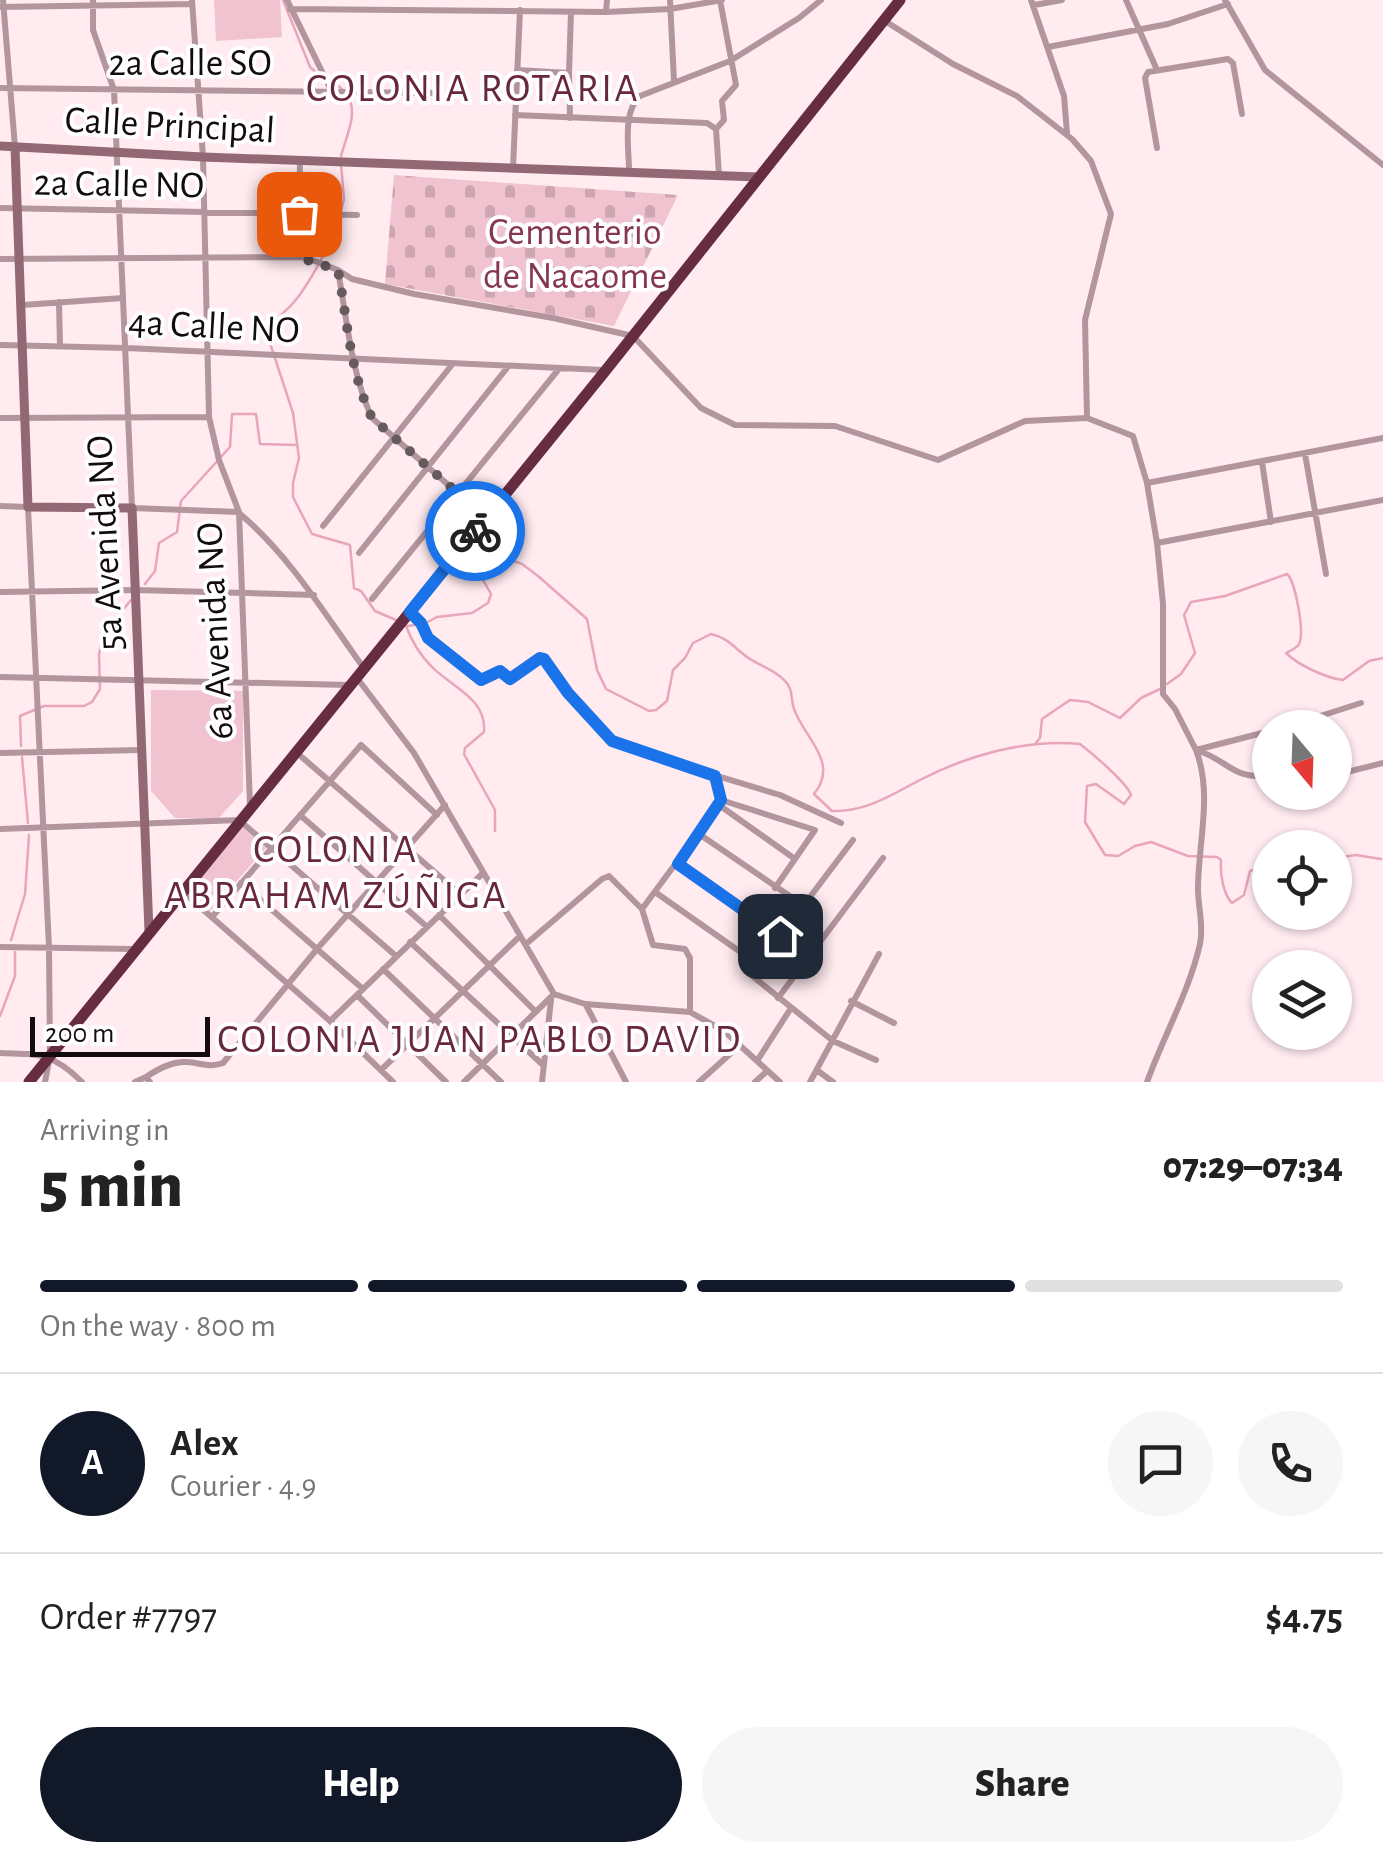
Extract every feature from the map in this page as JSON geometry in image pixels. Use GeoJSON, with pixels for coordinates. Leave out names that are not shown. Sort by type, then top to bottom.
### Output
{"type":"FeatureCollection","features":[{"type":"Feature","properties":{"kind":"highway"},"geometry":{"type":"LineString","coordinates":[[29,1082],[606,370],[899,0]]}},
{"type":"Feature","properties":{"kind":"street"},"geometry":{"type":"LineString","coordinates":[[287,0],[331,90]]}},
{"type":"Feature","properties":{"kind":"street"},"geometry":{"type":"LineString","coordinates":[[552,11],[553,0]]}},
{"type":"Feature","properties":{"kind":"street"},"geometry":{"type":"LineString","coordinates":[[606,12],[607,0]]}},
{"type":"Feature","properties":{"kind":"street"},"geometry":{"type":"LineString","coordinates":[[290,9],[496,4],[520,10],[606,12],[721,0],[736,86],[722,101],[724,120],[716,129],[719,175]]}},
{"type":"Feature","properties":{"kind":"street"},"geometry":{"type":"LineString","coordinates":[[629,170],[632,103],[674,81],[730,60],[821,0]]}},
{"type":"Feature","properties":{"kind":"street"},"geometry":{"type":"LineString","coordinates":[[1062,0],[1032,3],[1064,96],[1068,135]]}},
{"type":"Feature","properties":{"kind":"street"},"geometry":{"type":"LineString","coordinates":[[1126,0],[1157,70]]}},
{"type":"Feature","properties":{"kind":"street"},"geometry":{"type":"LineString","coordinates":[[45,1082],[50,1056],[48,947],[34,678],[23,305],[15,147],[2,4],[192,2]]}},
{"type":"Feature","properties":{"kind":"street","name":"6a Avenida NO"},"geometry":{"type":"LineString","coordinates":[[192,2],[203,157],[209,418],[238,512],[250,806]]}},
{"type":"Feature","properties":{"kind":"street"},"geometry":{"type":"LineString","coordinates":[[1048,47],[1196,17],[1226,2],[1265,70],[1383,165]]}},
{"type":"Feature","properties":{"kind":"street","name":"5a Avenida NO"},"geometry":{"type":"LineString","coordinates":[[93,3],[93,30],[114,90],[149,932]]}},
{"type":"Feature","properties":{"kind":"street"},"geometry":{"type":"LineString","coordinates":[[670,4],[674,81]]}},
{"type":"Feature","properties":{"kind":"street"},"geometry":{"type":"LineString","coordinates":[[512,168],[520,10]]}},
{"type":"Feature","properties":{"kind":"street"},"geometry":{"type":"LineString","coordinates":[[570,118],[571,12]]}},
{"type":"Feature","properties":{"kind":"street"},"geometry":{"type":"LineString","coordinates":[[884,20],[954,64],[1017,96],[1068,135],[1091,161],[1112,214],[1085,320],[1086,418]]}},
{"type":"Feature","properties":{"kind":"street"},"geometry":{"type":"LineString","coordinates":[[1157,148],[1145,78],[1148,72],[1228,59],[1233,63],[1242,114]]}},
{"type":"Feature","properties":{"kind":"street"},"geometry":{"type":"LineString","coordinates":[[517,70],[569,73]]}},
{"type":"Feature","properties":{"kind":"street","name":"2a Calle SO"},"geometry":{"type":"LineString","coordinates":[[0,88],[439,94]]}},
{"type":"Feature","properties":{"kind":"street"},"geometry":{"type":"LineString","coordinates":[[515,115],[707,124],[716,129]]}},
{"type":"Feature","properties":{"kind":"street","name":"Calle Principal"},"geometry":{"type":"LineString","coordinates":[[0,146],[758,176]]}},
{"type":"Feature","properties":{"kind":"street"},"geometry":{"type":"LineString","coordinates":[[298,257],[300,160]]}},
{"type":"Feature","properties":{"kind":"street","name":"2a Calle NO"},"geometry":{"type":"LineString","coordinates":[[0,208],[357,215]]}},
{"type":"Feature","properties":{"kind":"street"},"geometry":{"type":"LineString","coordinates":[[0,259],[298,257],[338,270],[352,279],[414,294],[633,336],[701,408],[735,425],[835,426],[938,460],[1025,420],[1086,418],[1132,436],[1147,483],[1157,543],[1163,694],[1175,709],[1204,772],[1198,888],[1202,938],[1187,989],[1147,1082]]}},
{"type":"Feature","properties":{"kind":"street"},"geometry":{"type":"LineString","coordinates":[[338,270],[354,359],[372,418],[486,518]]}},
{"type":"Feature","properties":{"kind":"street"},"geometry":{"type":"LineString","coordinates":[[23,305],[123,298]]}},
{"type":"Feature","properties":{"kind":"street"},"geometry":{"type":"LineString","coordinates":[[59,302],[60,346]]}},
{"type":"Feature","properties":{"kind":"street","name":"4a Calle NO"},"geometry":{"type":"LineString","coordinates":[[0,346],[606,370]]}},
{"type":"Feature","properties":{"kind":"street"},"geometry":{"type":"LineString","coordinates":[[323,526],[452,366]]}},
{"type":"Feature","properties":{"kind":"street"},"geometry":{"type":"LineString","coordinates":[[359,554],[508,367]]}},
{"type":"Feature","properties":{"kind":"street"},"geometry":{"type":"LineString","coordinates":[[372,600],[558,369]]}},
{"type":"Feature","properties":{"kind":"street"},"geometry":{"type":"LineString","coordinates":[[0,418],[209,418]]}},
{"type":"Feature","properties":{"kind":"street"},"geometry":{"type":"LineString","coordinates":[[1147,483],[1383,438]]}},
{"type":"Feature","properties":{"kind":"street"},"geometry":{"type":"LineString","coordinates":[[1304,454],[1326,574]]}},
{"type":"Feature","properties":{"kind":"street"},"geometry":{"type":"LineString","coordinates":[[1262,462],[1272,522]]}},
{"type":"Feature","properties":{"kind":"street"},"geometry":{"type":"LineString","coordinates":[[1157,543],[1383,500]]}},
{"type":"Feature","properties":{"kind":"street"},"geometry":{"type":"LineString","coordinates":[[0,506],[238,512],[264,534],[314,595],[356,676],[404,738],[554,994],[586,1004],[690,1012],[724,1031],[780,1082]]}},
{"type":"Feature","properties":{"kind":"street"},"geometry":{"type":"LineString","coordinates":[[0,592],[136,590],[314,595]]}},
{"type":"Feature","properties":{"kind":"street"},"geometry":{"type":"LineString","coordinates":[[404,619],[421,623],[428,638],[481,680],[500,671],[510,679],[544,659],[568,693],[612,741],[792,800],[840,822]]}},
{"type":"Feature","properties":{"kind":"street"},"geometry":{"type":"LineString","coordinates":[[0,677],[246,684],[356,676]]}},
{"type":"Feature","properties":{"kind":"street"},"geometry":{"type":"LineString","coordinates":[[1342,710],[1361,704]]}},
{"type":"Feature","properties":{"kind":"street"},"geometry":{"type":"LineString","coordinates":[[1196,750],[1252,736]]}},
{"type":"Feature","properties":{"kind":"street"},"geometry":{"type":"LineString","coordinates":[[212,917],[361,745],[437,815]]}},
{"type":"Feature","properties":{"kind":"street"},"geometry":{"type":"LineString","coordinates":[[0,753],[143,750]]}},
{"type":"Feature","properties":{"kind":"street"},"geometry":{"type":"LineString","coordinates":[[1196,750],[1245,778],[1252,777]]}},
{"type":"Feature","properties":{"kind":"street"},"geometry":{"type":"LineString","coordinates":[[296,751],[460,894]]}},
{"type":"Feature","properties":{"kind":"street"},"geometry":{"type":"LineString","coordinates":[[1352,770],[1383,762]]}},
{"type":"Feature","properties":{"kind":"street"},"geometry":{"type":"LineString","coordinates":[[715,776],[720,803],[796,860]]}},
{"type":"Feature","properties":{"kind":"street"},"geometry":{"type":"LineString","coordinates":[[642,909],[720,803]]}},
{"type":"Feature","properties":{"kind":"street"},"geometry":{"type":"LineString","coordinates":[[720,803],[815,830],[775,888]]}},
{"type":"Feature","properties":{"kind":"street"},"geometry":{"type":"LineString","coordinates":[[136,1082],[148,1080],[173,1063],[223,1063],[317,949],[446,806]]}},
{"type":"Feature","properties":{"kind":"street"},"geometry":{"type":"LineString","coordinates":[[300,815],[426,926]]}},
{"type":"Feature","properties":{"kind":"street"},"geometry":{"type":"LineString","coordinates":[[0,829],[239,820],[396,956]]}},
{"type":"Feature","properties":{"kind":"street"},"geometry":{"type":"LineString","coordinates":[[699,834],[803,905]]}},
{"type":"Feature","properties":{"kind":"street"},"geometry":{"type":"LineString","coordinates":[[853,840],[751,976],[833,1040],[876,1060]]}},
{"type":"Feature","properties":{"kind":"street"},"geometry":{"type":"LineString","coordinates":[[778,998],[883,858]]}},
{"type":"Feature","properties":{"kind":"street"},"geometry":{"type":"LineString","coordinates":[[678,864],[780,936]]}},
{"type":"Feature","properties":{"kind":"street"},"geometry":{"type":"LineString","coordinates":[[330,1021],[484,873]]}},
{"type":"Feature","properties":{"kind":"street"},"geometry":{"type":"LineString","coordinates":[[526,945],[606,876],[611,878],[642,909],[653,945],[685,949],[690,958],[690,1012]]}},
{"type":"Feature","properties":{"kind":"street"},"geometry":{"type":"LineString","coordinates":[[241,883],[317,949],[446,1082]]}},
{"type":"Feature","properties":{"kind":"street"},"geometry":{"type":"LineString","coordinates":[[182,891],[393,1082]]}},
{"type":"Feature","properties":{"kind":"street"},"geometry":{"type":"LineString","coordinates":[[655,892],[759,965]]}},
{"type":"Feature","properties":{"kind":"street"},"geometry":{"type":"LineString","coordinates":[[438,914],[536,1012]]}},
{"type":"Feature","properties":{"kind":"street"},"geometry":{"type":"LineString","coordinates":[[381,1070],[520,936]]}},
{"type":"Feature","properties":{"kind":"street"},"geometry":{"type":"LineString","coordinates":[[410,942],[543,1065]]}},
{"type":"Feature","properties":{"kind":"street"},"geometry":{"type":"LineString","coordinates":[[0,948],[136,949]]}},
{"type":"Feature","properties":{"kind":"street"},"geometry":{"type":"LineString","coordinates":[[810,1082],[878,954]]}},
{"type":"Feature","properties":{"kind":"street"},"geometry":{"type":"LineString","coordinates":[[383,969],[501,1082]]}},
{"type":"Feature","properties":{"kind":"street"},"geometry":{"type":"LineString","coordinates":[[464,1082],[554,994]]}},
{"type":"Feature","properties":{"kind":"street"},"geometry":{"type":"LineString","coordinates":[[542,1082],[549,1036],[548,1004],[554,994]]}},
{"type":"Feature","properties":{"kind":"street"},"geometry":{"type":"LineString","coordinates":[[851,1001],[894,1023]]}},
{"type":"Feature","properties":{"kind":"street"},"geometry":{"type":"LineString","coordinates":[[586,1004],[626,1082]]}},
{"type":"Feature","properties":{"kind":"street"},"geometry":{"type":"LineString","coordinates":[[757,1061],[791,1008]]}},
{"type":"Feature","properties":{"kind":"street"},"geometry":{"type":"LineString","coordinates":[[698,1082],[740,1045]]}},
{"type":"Feature","properties":{"kind":"street"},"geometry":{"type":"LineString","coordinates":[[0,1053],[50,1056],[82,1082]]}},
{"type":"Feature","properties":{"kind":"street"},"geometry":{"type":"LineString","coordinates":[[755,1082],[767,1071]]}},
{"type":"Feature","properties":{"kind":"street"},"geometry":{"type":"LineString","coordinates":[[818,1072],[833,1082]]}},
{"type":"Feature","properties":{"kind":"green space"},"geometry":{"type":"Polygon","coordinates":[[[214,0],[280,0],[282,37],[216,41],[214,0]]]}},
{"type":"Feature","properties":{"kind":"green space","name":"Cementerio de Nacaome"},"geometry":{"type":"Polygon","coordinates":[[[394,175],[678,195],[614,326],[385,284],[394,175]]]}},
{"type":"Feature","properties":{"kind":"green space"},"geometry":{"type":"Polygon","coordinates":[[[151,690],[243,691],[243,791],[218,819],[175,818],[151,791],[151,690]]]}},
{"type":"Feature","properties":{"kind":"green space"},"geometry":{"type":"Polygon","coordinates":[[[242,827],[266,848],[210,911],[188,892],[242,827]]]}},
{"type":"Feature","properties":{"kind":"waterway"},"geometry":{"type":"LineString","coordinates":[[283,0],[310,67],[319,75]]}},
{"type":"Feature","properties":{"kind":"waterway"},"geometry":{"type":"LineString","coordinates":[[327,78],[339,86],[351,103],[351,122],[341,156]]}},
{"type":"Feature","properties":{"kind":"waterway"},"geometry":{"type":"LineString","coordinates":[[341,164],[341,211]]}},
{"type":"Feature","properties":{"kind":"waterway"},"geometry":{"type":"LineString","coordinates":[[339,218],[313,274],[275,322],[269,340],[293,413],[299,458],[293,497],[312,534],[350,545],[354,588],[361,591],[375,611],[396,620]]}},
{"type":"Feature","properties":{"kind":"waterway"},"geometry":{"type":"LineString","coordinates":[[145,584],[155,571],[159,543],[177,532],[181,501],[230,447],[232,414],[256,414],[260,444],[297,445]]}},
{"type":"Feature","properties":{"kind":"waterway"},"geometry":{"type":"LineString","coordinates":[[407,626],[472,613],[488,603],[491,594],[478,571],[480,562],[487,557],[502,557],[522,564],[587,619],[597,670],[606,689],[649,711],[667,701],[673,670],[693,643],[711,634],[780,677],[789,687],[794,709],[822,761],[821,782],[814,794],[832,811],[867,806],[977,756],[1039,744],[1080,744],[1117,776],[1131,795],[1124,804],[1096,784],[1087,786],[1085,822],[1105,855],[1118,856],[1151,842],[1188,856],[1217,857],[1221,860],[1224,889],[1232,903],[1244,895],[1252,870]]}},
{"type":"Feature","properties":{"kind":"waterway"},"geometry":{"type":"LineString","coordinates":[[1167,684],[1181,674],[1195,653],[1184,615],[1191,602],[1225,596],[1287,574],[1296,596],[1301,638],[1286,653],[1313,670],[1343,680],[1369,661],[1383,658]]}},
{"type":"Feature","properties":{"kind":"waterway"},"geometry":{"type":"LineString","coordinates":[[21,746],[20,716],[44,706],[84,706],[92,702],[100,689],[103,634],[131,600]]}},
{"type":"Feature","properties":{"kind":"waterway"},"geometry":{"type":"LineString","coordinates":[[406,626],[427,661],[480,710],[484,732],[465,748],[464,754],[495,810],[495,831]]}},
{"type":"Feature","properties":{"kind":"waterway"},"geometry":{"type":"LineString","coordinates":[[1035,744],[1040,738],[1042,719],[1070,700],[1088,702],[1120,718],[1141,698],[1160,689]]}},
{"type":"Feature","properties":{"kind":"waterway"},"geometry":{"type":"LineString","coordinates":[[22,757],[28,823]]}},
{"type":"Feature","properties":{"kind":"waterway"},"geometry":{"type":"LineString","coordinates":[[11,940],[25,894],[29,835]]}},
{"type":"Feature","properties":{"kind":"waterway"},"geometry":{"type":"LineString","coordinates":[[1352,856],[1381,859]]}},
{"type":"Feature","properties":{"kind":"waterway"},"geometry":{"type":"LineString","coordinates":[[0,1016],[15,976],[15,952]]}},
{"type":"Feature","properties":{"kind":"way so far"},"geometry":{"type":"LineString","coordinates":[[299,214],[298,257],[338,270],[354,359],[372,418],[486,518],[475,531]]}},
{"type":"Feature","properties":{"kind":"district","name":"COLONIA ROTARIA"},"geometry":{"type":"Point","coordinates":[473,87]}},
{"type":"Feature","properties":{"kind":"district","name":"COLONIA ABRAHAM ZÚÑIGA"},"geometry":{"type":"Point","coordinates":[336,871]}},
{"type":"Feature","properties":{"kind":"district","name":"COLONIA JUAN PABLO DAVID"},"geometry":{"type":"Point","coordinates":[480,1038]}},
{"type":"Feature","properties":{"kind":"route"},"geometry":{"type":"LineString","coordinates":[[475,531],[410,612],[428,638],[484,681],[496,671],[510,679],[544,659],[568,693],[612,741],[715,776],[719,805],[678,864],[780,936]]}}]}
